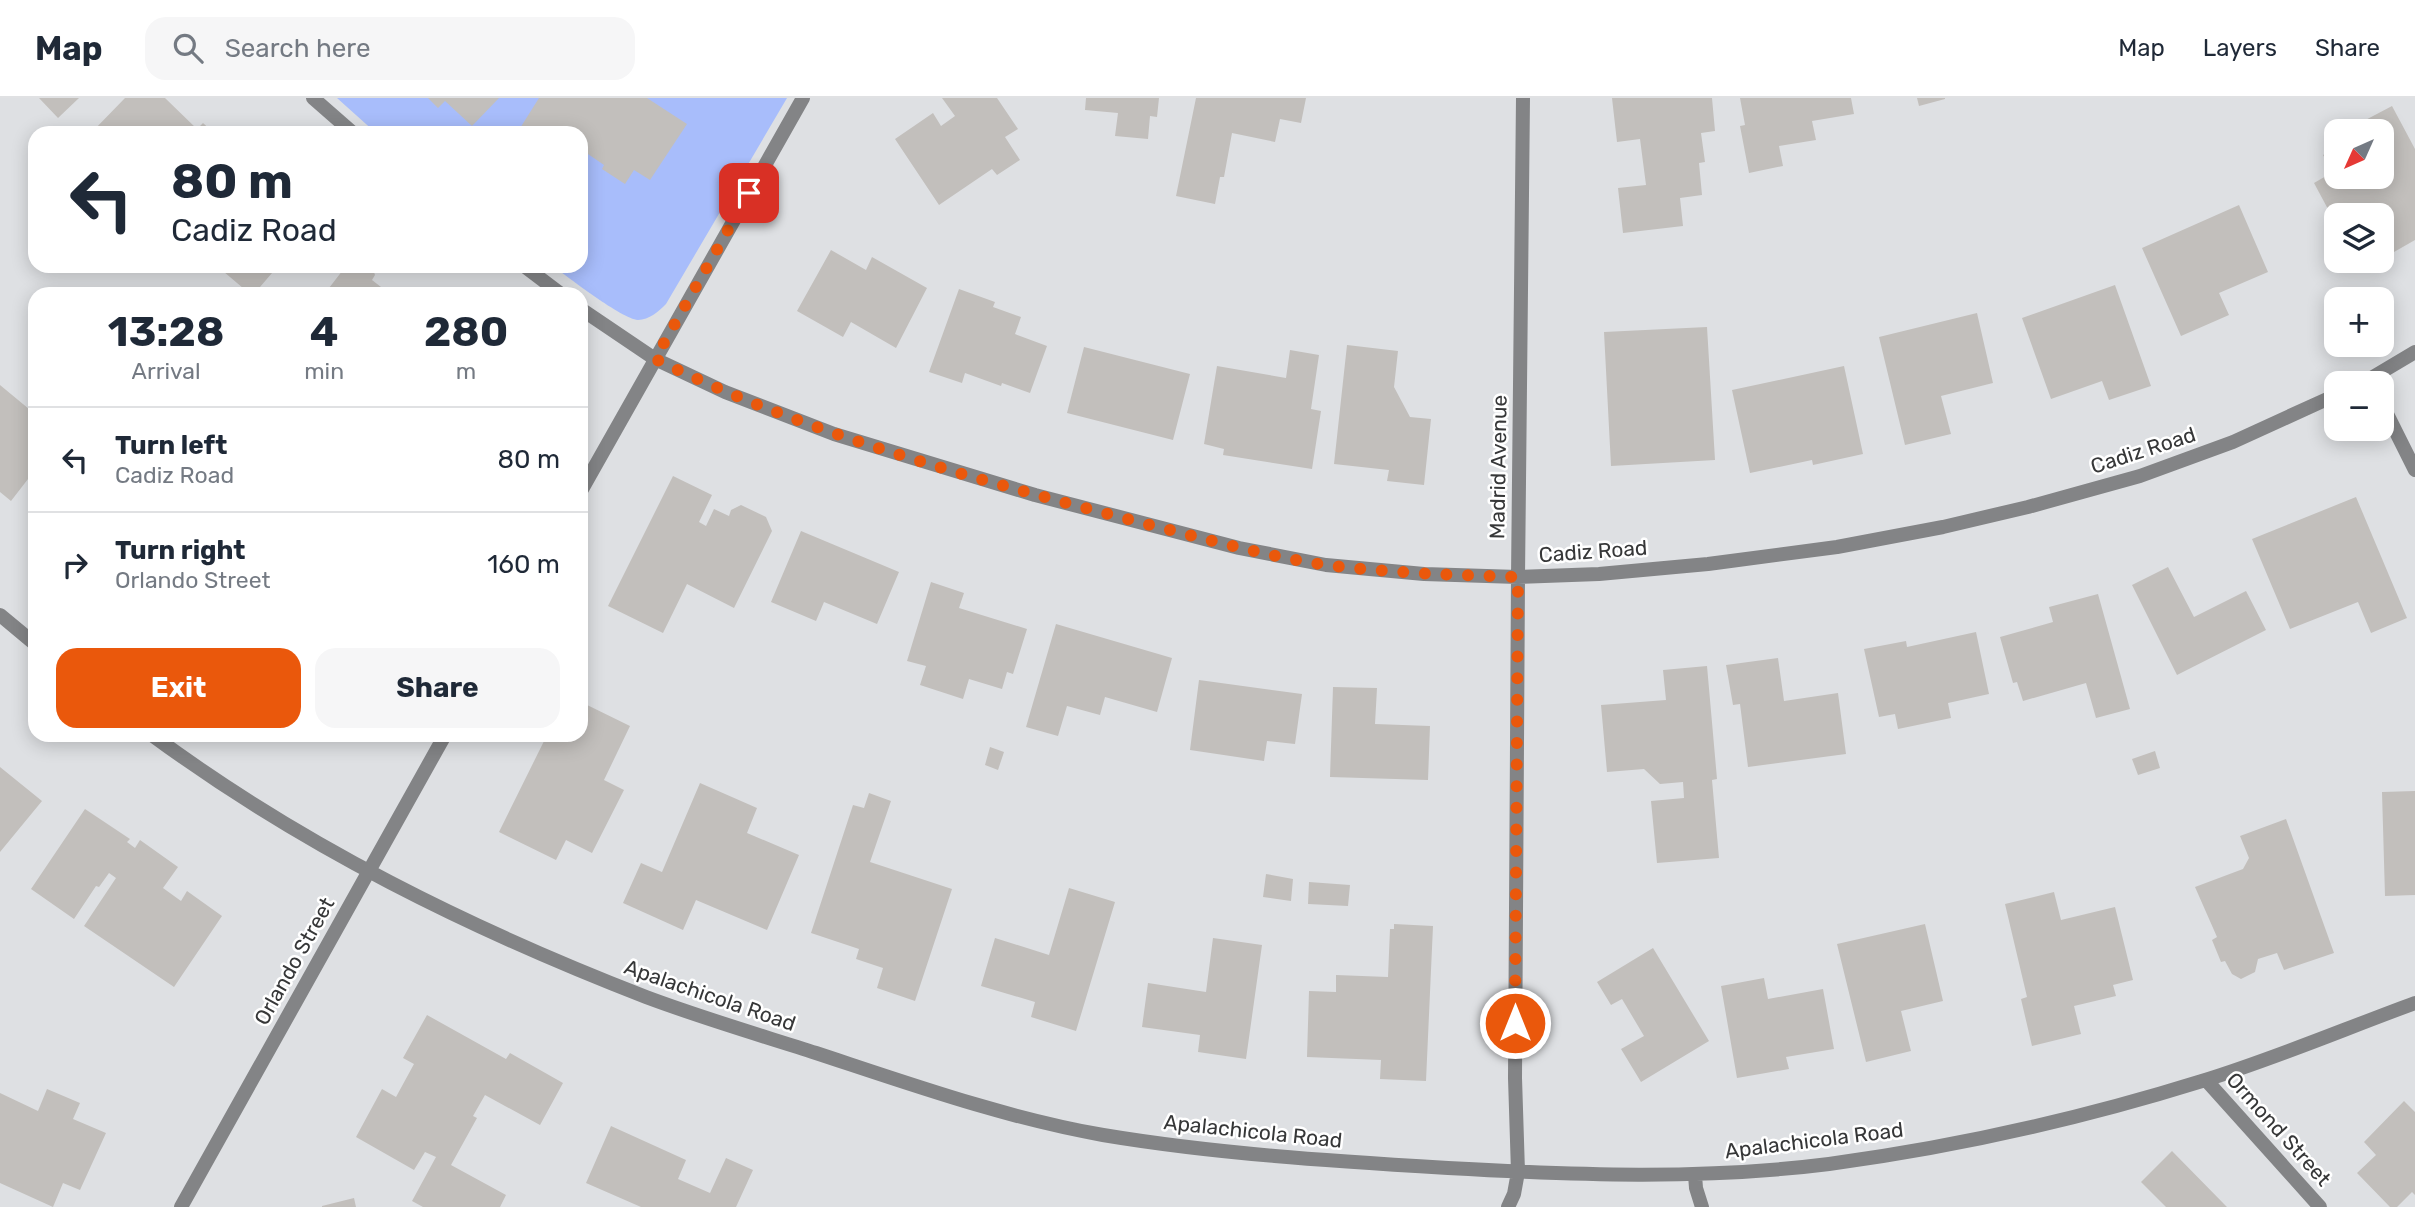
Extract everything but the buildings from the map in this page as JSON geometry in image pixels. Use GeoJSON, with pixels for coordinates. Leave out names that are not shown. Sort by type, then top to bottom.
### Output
{"type":"FeatureCollection","features":[{"type":"Feature","properties":{"kind":"street"},"geometry":{"type":"LineString","coordinates":[[313,98],[346,126]]}},
{"type":"Feature","properties":{"kind":"street"},"geometry":{"type":"LineString","coordinates":[[588,479],[803,98]]}},
{"type":"Feature","properties":{"kind":"street","name":"Madrid Avenue"},"geometry":{"type":"LineString","coordinates":[[1508,1207],[1514,1194],[1518,1172],[1515,1064],[1523,98]]}},
{"type":"Feature","properties":{"kind":"street"},"geometry":{"type":"LineString","coordinates":[[533,273],[552,287]]}},
{"type":"Feature","properties":{"kind":"street","name":"Cadiz Road"},"geometry":{"type":"LineString","coordinates":[[588,314],[655,359],[725,392],[834,434],[1035,495],[1239,548],[1326,565],[1424,574],[1518,577],[1708,564],[1837,547],[1943,527],[2140,476],[2233,442],[2324,400]]}},
{"type":"Feature","properties":{"kind":"street"},"geometry":{"type":"LineString","coordinates":[[2385,371],[2415,352]]}},
{"type":"Feature","properties":{"kind":"street"},"geometry":{"type":"LineString","coordinates":[[2394,428],[2415,470]]}},
{"type":"Feature","properties":{"kind":"street"},"geometry":{"type":"LineString","coordinates":[[0,615],[28,638]]}},
{"type":"Feature","properties":{"kind":"street","name":"Apalachicola Road"},"geometry":{"type":"LineString","coordinates":[[162,742],[224,786],[368,872],[495,936],[652,999],[925,1089],[1020,1115],[1097,1134],[1262,1156],[1518,1172],[1695,1175],[1827,1164],[1980,1138],[2077,1117],[2206,1080],[2415,1003]]}},
{"type":"Feature","properties":{"kind":"street","name":"Orlando Street"},"geometry":{"type":"LineString","coordinates":[[181,1207],[441,742]]}},
{"type":"Feature","properties":{"kind":"street","name":"Ormond Street"},"geometry":{"type":"LineString","coordinates":[[2206,1080],[2320,1207]]}},
{"type":"Feature","properties":{"kind":"street"},"geometry":{"type":"LineString","coordinates":[[1695,1175],[1702,1207]]}},
{"type":"Feature","properties":{"kind":"shaded area"},"geometry":{"type":"Polygon","coordinates":[[[337,98],[787,98],[666,304],[642,320],[630,318],[588,292],[588,287],[581,287],[562,273],[588,273],[588,126],[368,126],[337,98]]]}},
{"type":"Feature","properties":{"kind":"route"},"geometry":{"type":"LineString","coordinates":[[749,193],[655,359],[688,376],[834,434],[946,469],[1239,548],[1326,565],[1424,574],[1518,577],[1515,1023]]}}]}
